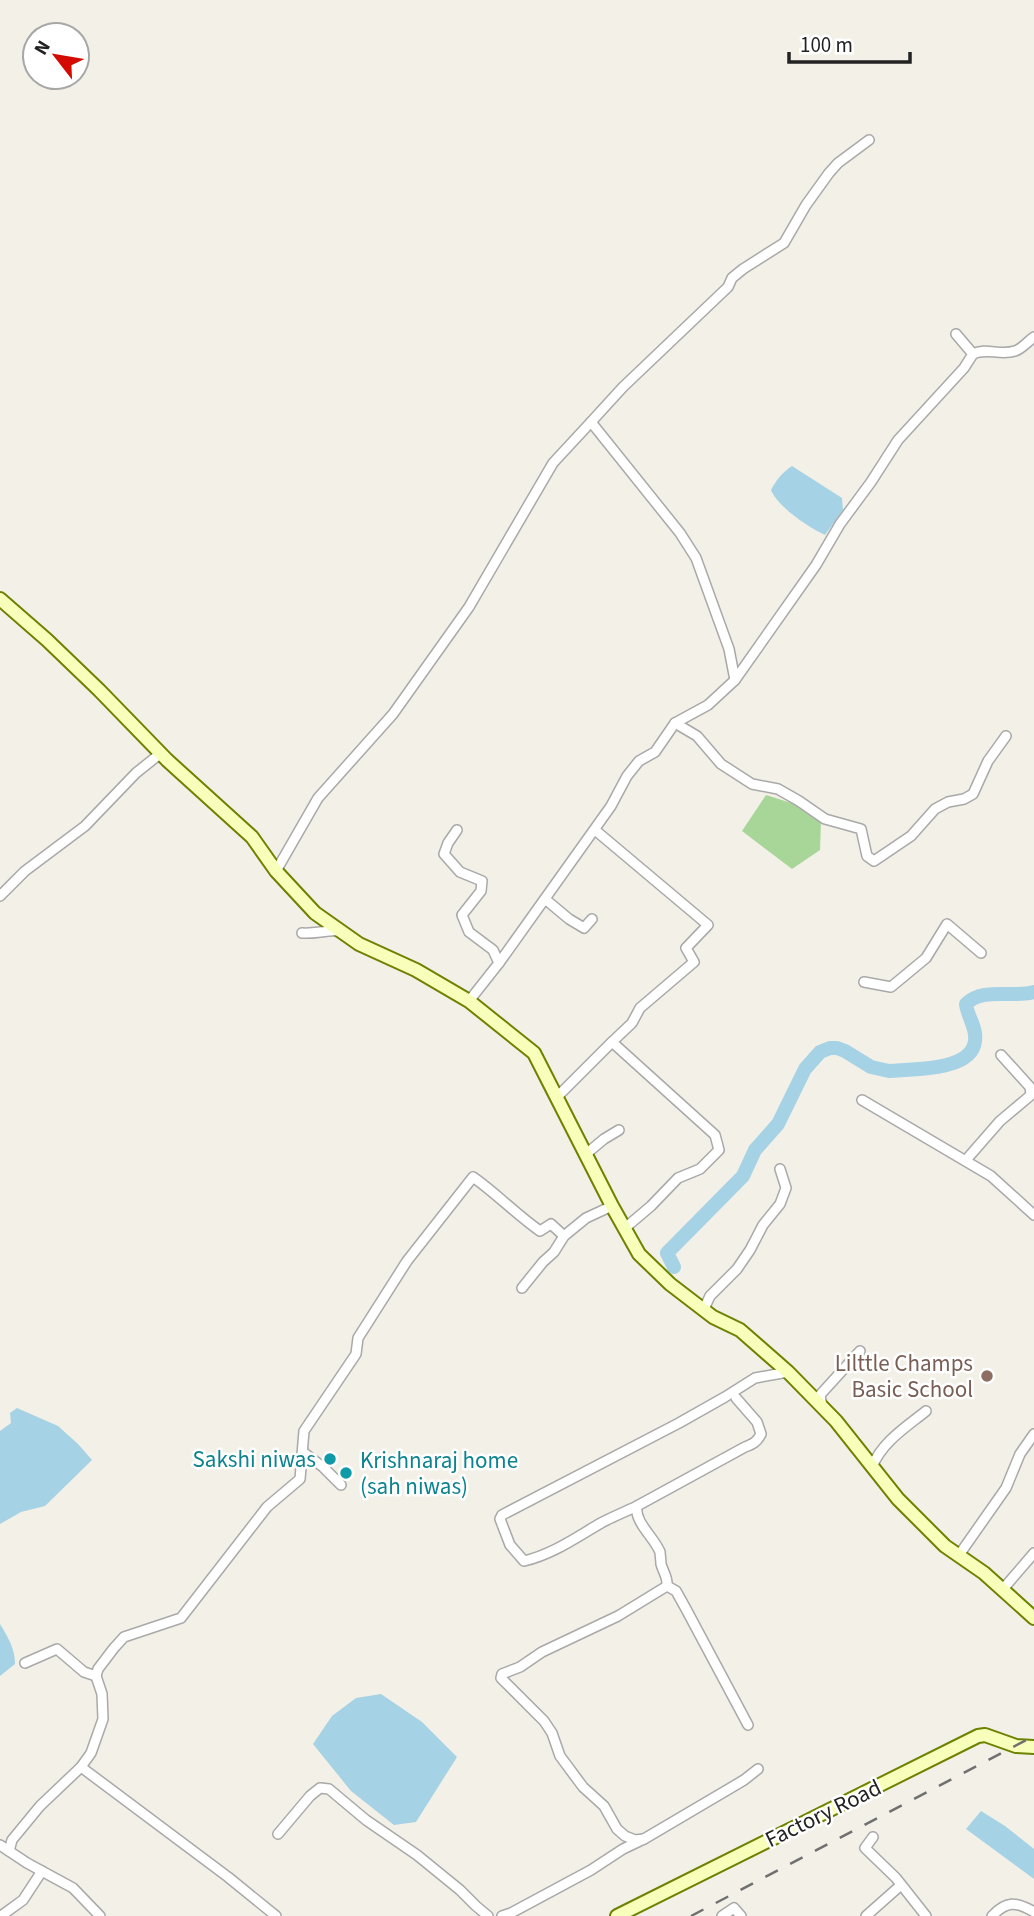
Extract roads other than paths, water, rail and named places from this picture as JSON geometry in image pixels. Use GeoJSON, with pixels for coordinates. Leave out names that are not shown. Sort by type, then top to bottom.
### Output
{"type":"FeatureCollection","features":[{"type":"Feature","properties":{"kind":"main road"},"geometry":{"type":"LineString","coordinates":[[0,599],[47,640],[161,753],[252,837],[276,871],[315,914],[359,944],[416,970],[469,1001],[534,1053],[639,1254],[670,1284],[713,1317],[740,1330],[788,1372],[836,1421],[898,1499],[945,1546],[984,1573],[1034,1618]]}},
{"type":"Feature","properties":{"kind":"main road","name":"Factory Road"},"geometry":{"type":"LineString","coordinates":[[617,1916],[978,1736],[985,1735],[1016,1746],[1034,1747]]}},
{"type":"Feature","properties":{"kind":"street"},"geometry":{"type":"LineString","coordinates":[[276,871],[318,799],[393,714],[469,607],[553,463],[623,387],[728,287],[738,274],[784,243],[829,173],[838,163],[869,141]]}},
{"type":"Feature","properties":{"kind":"street"},"geometry":{"type":"LineString","coordinates":[[956,334],[973,354]]}},
{"type":"Feature","properties":{"kind":"street"},"geometry":{"type":"LineString","coordinates":[[469,1001],[611,807],[627,776],[639,761],[655,752],[675,723],[708,705],[734,680],[816,565],[840,524],[898,439],[964,368],[973,354],[980,351],[1012,352],[1019,350],[1034,337]]}},
{"type":"Feature","properties":{"kind":"street"},"geometry":{"type":"LineString","coordinates":[[591,422],[680,533],[696,558],[729,649],[734,680]]}},
{"type":"Feature","properties":{"kind":"street"},"geometry":{"type":"LineString","coordinates":[[675,723],[697,736],[721,764],[751,784],[778,789],[825,819],[861,829],[867,856],[874,861],[911,836],[935,809],[973,794],[988,761],[1006,736]]}},
{"type":"Feature","properties":{"kind":"street"},"geometry":{"type":"LineString","coordinates":[[0,896],[25,872],[85,826],[114,795],[161,753]]}},
{"type":"Feature","properties":{"kind":"street"},"geometry":{"type":"LineString","coordinates":[[457,830],[444,854],[460,872],[482,881],[481,891],[462,915],[469,932],[493,950],[499,963]]}},
{"type":"Feature","properties":{"kind":"street"},"geometry":{"type":"LineString","coordinates":[[558,1096],[632,1023],[640,1009],[694,962],[685,948],[708,925],[594,830]]}},
{"type":"Feature","properties":{"kind":"street"},"geometry":{"type":"LineString","coordinates":[[545,899],[584,928],[592,919]]}},
{"type":"Feature","properties":{"kind":"street"},"geometry":{"type":"LineString","coordinates":[[864,982],[891,987],[926,958],[947,924],[981,953]]}},
{"type":"Feature","properties":{"kind":"street"},"geometry":{"type":"LineString","coordinates":[[302,933],[340,931]]}},
{"type":"Feature","properties":{"kind":"street"},"geometry":{"type":"LineString","coordinates":[[612,1042],[715,1135],[719,1150],[700,1169],[678,1178],[625,1228]]}},
{"type":"Feature","properties":{"kind":"street"},"geometry":{"type":"LineString","coordinates":[[966,1160],[999,1121],[1031,1095],[1030,1087],[1001,1055]]}},
{"type":"Feature","properties":{"kind":"street"},"geometry":{"type":"LineString","coordinates":[[862,1100],[991,1176],[1034,1215]]}},
{"type":"Feature","properties":{"kind":"street"},"geometry":{"type":"LineString","coordinates":[[586,1154],[619,1130]]}},
{"type":"Feature","properties":{"kind":"street"},"geometry":{"type":"LineString","coordinates":[[704,1309],[710,1296],[737,1269],[763,1225],[780,1204],[786,1188],[780,1169]]}},
{"type":"Feature","properties":{"kind":"street"},"geometry":{"type":"LineString","coordinates":[[100,1916],[73,1888],[4,1848],[91,1753],[103,1719],[102,1694],[96,1676],[98,1669],[124,1637],[181,1618],[267,1507],[300,1479],[304,1431],[356,1354],[358,1338],[407,1261],[473,1177],[540,1231],[551,1224],[564,1236]]}},
{"type":"Feature","properties":{"kind":"street"},"geometry":{"type":"LineString","coordinates":[[522,1288],[554,1252],[564,1236],[586,1218],[612,1206]]}},
{"type":"Feature","properties":{"kind":"street"},"geometry":{"type":"LineString","coordinates":[[822,1406],[820,1395],[860,1350]]}},
{"type":"Feature","properties":{"kind":"street"},"geometry":{"type":"LineString","coordinates":[[736,1398],[758,1422],[761,1434],[754,1444],[539,1558],[524,1561],[510,1545],[500,1518],[502,1515],[679,1423],[755,1378],[788,1372]]}},
{"type":"Feature","properties":{"kind":"street"},"geometry":{"type":"LineString","coordinates":[[872,1467],[885,1444],[926,1411]]}},
{"type":"Feature","properties":{"kind":"street"},"geometry":{"type":"LineString","coordinates":[[958,1555],[1006,1488],[1020,1454],[1034,1433]]}},
{"type":"Feature","properties":{"kind":"street"},"geometry":{"type":"LineString","coordinates":[[303,1452],[341,1485]]}},
{"type":"Feature","properties":{"kind":"street"},"geometry":{"type":"LineString","coordinates":[[637,1506],[638,1519],[660,1552],[667,1586]]}},
{"type":"Feature","properties":{"kind":"street"},"geometry":{"type":"LineString","coordinates":[[1003,1589],[1034,1553]]}},
{"type":"Feature","properties":{"kind":"street"},"geometry":{"type":"LineString","coordinates":[[667,1586],[676,1591],[748,1725]]}},
{"type":"Feature","properties":{"kind":"street"},"geometry":{"type":"LineString","coordinates":[[644,1839],[635,1840],[617,1829],[604,1807],[568,1769],[544,1721],[501,1678],[502,1674],[637,1606],[667,1586]]}},
{"type":"Feature","properties":{"kind":"street"},"geometry":{"type":"LineString","coordinates":[[25,1663],[57,1649],[84,1671],[96,1676]]}},
{"type":"Feature","properties":{"kind":"street"},"geometry":{"type":"LineString","coordinates":[[81,1767],[208,1861],[276,1916]]}},
{"type":"Feature","properties":{"kind":"street"},"geometry":{"type":"LineString","coordinates":[[502,1916],[644,1839],[758,1769]]}},
{"type":"Feature","properties":{"kind":"street"},"geometry":{"type":"LineString","coordinates":[[278,1834],[310,1796],[320,1788],[329,1789],[366,1820],[460,1889],[488,1916]]}},
{"type":"Feature","properties":{"kind":"street"},"geometry":{"type":"LineString","coordinates":[[873,1837],[865,1848],[926,1916]]}},
{"type":"Feature","properties":{"kind":"street"},"geometry":{"type":"LineString","coordinates":[[1,1916],[23,1900],[42,1871]]}},
{"type":"Feature","properties":{"kind":"street"},"geometry":{"type":"LineString","coordinates":[[866,1916],[901,1885]]}},
{"type":"Feature","properties":{"kind":"street"},"geometry":{"type":"LineString","coordinates":[[992,1916],[1006,1904],[1034,1912]]}},
{"type":"Feature","properties":{"kind":"street"},"geometry":{"type":"LineString","coordinates":[[722,1916],[734,1908],[741,1916]]}},
{"type":"Feature","properties":{"kind":"water"},"geometry":{"type":"Polygon","coordinates":[[[792,466],[842,498],[843,510],[825,535],[787,510],[771,490],[780,476],[792,466]]]}},
{"type":"Feature","properties":{"kind":"water"},"geometry":{"type":"Polygon","coordinates":[[[17,1408],[58,1426],[92,1460],[45,1506],[21,1512],[0,1524],[0,1431],[11,1423],[10,1413],[17,1408]]]}},
{"type":"Feature","properties":{"kind":"water"},"geometry":{"type":"Polygon","coordinates":[[[0,1624],[12,1648],[15,1664],[0,1676],[0,1624]]]}},
{"type":"Feature","properties":{"kind":"water"},"geometry":{"type":"Polygon","coordinates":[[[381,1694],[422,1722],[457,1757],[416,1822],[394,1825],[351,1791],[313,1744],[332,1716],[356,1698],[381,1694]]]}},
{"type":"Feature","properties":{"kind":"water"},"geometry":{"type":"Polygon","coordinates":[[[981,1811],[1034,1849],[1034,1879],[966,1829],[981,1811]]]}},
{"type":"Feature","properties":{"kind":"waterway"},"geometry":{"type":"LineString","coordinates":[[674,1267],[667,1253],[743,1176],[755,1150],[778,1124],[805,1069],[820,1052],[837,1048],[871,1067],[889,1071],[926,1069],[953,1063],[964,1058],[975,1041],[975,1031],[966,1004],[989,994],[1034,992]]}},
{"type":"Feature","properties":{"kind":"railway"},"geometry":{"type":"LineString","coordinates":[[691,1916],[1034,1736]]}},
{"type":"Feature","properties":{"kind":"place","name":"Lilttle Champs Basic School"},"geometry":{"type":"Point","coordinates":[987,1376]}},
{"type":"Feature","properties":{"kind":"place","name":"Sakshi niwas"},"geometry":{"type":"Point","coordinates":[330,1459]}},
{"type":"Feature","properties":{"kind":"place","name":"Krishnaraj home (sah niwas)"},"geometry":{"type":"Point","coordinates":[346,1473]}}]}
